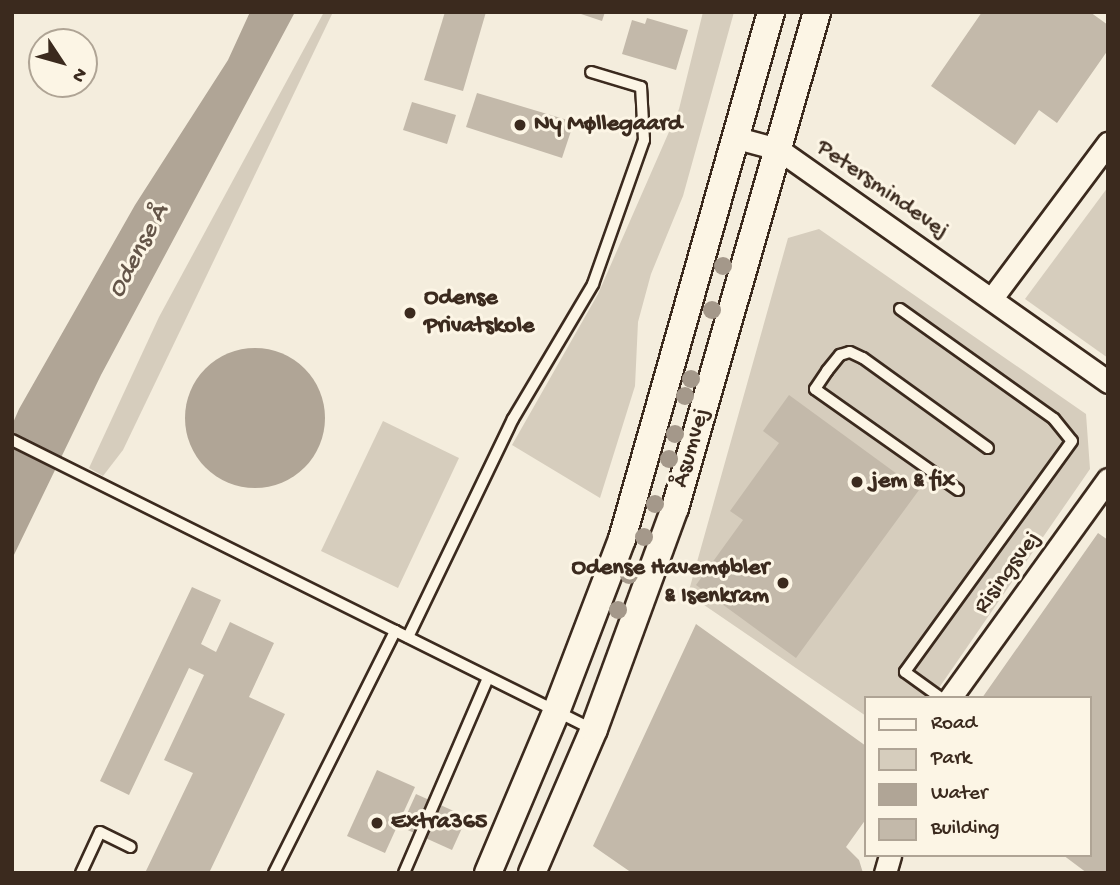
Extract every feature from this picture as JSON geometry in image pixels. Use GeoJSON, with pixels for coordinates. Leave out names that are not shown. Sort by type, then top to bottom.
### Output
{"type":"FeatureCollection","features":[{"type":"Feature","properties":{"kind":"street","name":"Åsumvej"},"geometry":{"type":"LineString","coordinates":[[488,873],[556,712],[622,539],[771,12]]}},
{"type":"Feature","properties":{"kind":"street","name":"Åsumvej"},"geometry":{"type":"LineString","coordinates":[[532,873],[594,729],[675,508],[817,12]]}},
{"type":"Feature","properties":{"kind":"street","name":"Petersmindevej"},"geometry":{"type":"LineString","coordinates":[[737,138],[778,149],[1108,382]]}},
{"type":"Feature","properties":{"kind":"street"},"geometry":{"type":"LineString","coordinates":[[992,298],[1108,144]]}},
{"type":"Feature","properties":{"kind":"street","name":"Risingsvej"},"geometry":{"type":"LineString","coordinates":[[951,696],[1108,479]]}},
{"type":"Feature","properties":{"kind":"lane"},"geometry":{"type":"LineString","coordinates":[[408,637],[513,419],[593,284],[644,140],[641,87],[591,72]]}},
{"type":"Feature","properties":{"kind":"lane"},"geometry":{"type":"LineString","coordinates":[[900,309],[1055,419],[1072,441],[905,672],[938,696]]}},
{"type":"Feature","properties":{"kind":"lane"},"geometry":{"type":"LineString","coordinates":[[958,490],[815,389],[827,370],[840,355],[850,352],[863,358],[988,449]]}},
{"type":"Feature","properties":{"kind":"lane"},"geometry":{"type":"LineString","coordinates":[[12,440],[594,729]]}},
{"type":"Feature","properties":{"kind":"lane"},"geometry":{"type":"LineString","coordinates":[[274,873],[396,631]]}},
{"type":"Feature","properties":{"kind":"lane"},"geometry":{"type":"LineString","coordinates":[[404,873],[488,678]]}},
{"type":"Feature","properties":{"kind":"lane"},"geometry":{"type":"LineString","coordinates":[[81,873],[100,832],[131,847]]}},
{"type":"Feature","properties":{"kind":"green space"},"geometry":{"type":"Polygon","coordinates":[[[324,12],[333,12],[123,450],[103,476],[89,468],[159,317],[324,12]]]}},
{"type":"Feature","properties":{"kind":"green space"},"geometry":{"type":"Polygon","coordinates":[[[703,12],[734,12],[683,196],[651,274],[638,322],[635,386],[600,498],[512,445],[598,294],[679,109],[703,12]]]}},
{"type":"Feature","properties":{"kind":"green space"},"geometry":{"type":"Polygon","coordinates":[[[1108,187],[1108,358],[1025,299],[1108,187]]]}},
{"type":"Feature","properties":{"kind":"green space"},"geometry":{"type":"Polygon","coordinates":[[[819,229],[1086,414],[1090,469],[933,696],[864,696],[864,715],[688,594],[788,238],[819,229]]]}},
{"type":"Feature","properties":{"kind":"green space"},"geometry":{"type":"Polygon","coordinates":[[[383,421],[459,458],[398,588],[321,551],[383,421]]]}},
{"type":"Feature","properties":{"kind":"water","name":"Odense Å"},"geometry":{"type":"Polygon","coordinates":[[[250,12],[295,12],[101,375],[12,559],[12,425],[135,205],[228,60],[250,12]]]}},
{"type":"Feature","properties":{"kind":"water"},"geometry":{"type":"Polygon","coordinates":[[[255,348],[282,354],[304,369],[319,391],[325,418],[319,445],[304,467],[282,482],[255,488],[228,482],[206,467],[191,445],[185,418],[191,391],[206,369],[228,354],[255,348]]]}},
{"type":"Feature","properties":{"kind":"building"},"geometry":{"type":"Polygon","coordinates":[[[445,12],[486,12],[463,91],[424,80],[445,12]]]}},
{"type":"Feature","properties":{"kind":"building"},"geometry":{"type":"Polygon","coordinates":[[[575,12],[605,12],[602,21],[575,12]]]}},
{"type":"Feature","properties":{"kind":"building"},"geometry":{"type":"Polygon","coordinates":[[[982,12],[1090,12],[1108,25],[1108,50],[1057,123],[1039,110],[1015,145],[931,86],[982,12]]]}},
{"type":"Feature","properties":{"kind":"building"},"geometry":{"type":"Polygon","coordinates":[[[647,18],[688,30],[676,70],[622,54],[632,20],[645,24],[647,18]]]}},
{"type":"Feature","properties":{"kind":"building","name":"Ny Møllegaard"},"geometry":{"type":"Polygon","coordinates":[[[477,93],[574,122],[562,158],[466,127],[477,93]]]}},
{"type":"Feature","properties":{"kind":"building"},"geometry":{"type":"Polygon","coordinates":[[[412,102],[456,115],[447,144],[403,130],[412,102]]]}},
{"type":"Feature","properties":{"kind":"building"},"geometry":{"type":"Polygon","coordinates":[[[789,395],[919,490],[796,658],[696,585],[743,520],[730,511],[779,443],[763,431],[789,395]]]}},
{"type":"Feature","properties":{"kind":"building"},"geometry":{"type":"Polygon","coordinates":[[[1098,533],[1108,540],[1108,873],[1087,873],[1066,857],[1092,857],[1092,696],[983,696],[1098,533]]]}},
{"type":"Feature","properties":{"kind":"building"},"geometry":{"type":"Polygon","coordinates":[[[192,587],[221,600],[201,644],[216,652],[230,622],[274,643],[249,697],[285,714],[209,873],[145,873],[193,773],[164,760],[204,675],[189,668],[129,795],[100,781],[192,587]]]}},
{"type":"Feature","properties":{"kind":"building"},"geometry":{"type":"Polygon","coordinates":[[[696,624],[864,745],[864,822],[846,847],[859,860],[863,873],[632,873],[593,846],[696,624]]]}},
{"type":"Feature","properties":{"kind":"building"},"geometry":{"type":"Polygon","coordinates":[[[377,770],[415,787],[385,853],[347,836],[377,770]]]}},
{"type":"Feature","properties":{"kind":"building"},"geometry":{"type":"Polygon","coordinates":[[[416,794],[467,817],[452,850],[401,827],[416,794]]]}},
{"type":"Feature","properties":{"kind":"place","name":"Ny Møllegaard"},"geometry":{"type":"Point","coordinates":[520,125]}},
{"type":"Feature","properties":{"kind":"place","name":"Odense Privatskole"},"geometry":{"type":"Point","coordinates":[410,313]}},
{"type":"Feature","properties":{"kind":"place","name":"jem & fix"},"geometry":{"type":"Point","coordinates":[857,482]}},
{"type":"Feature","properties":{"kind":"place","name":"Odense Havemøbler & Isenkram"},"geometry":{"type":"Point","coordinates":[783,583]}},
{"type":"Feature","properties":{"kind":"place","name":"Extra365"},"geometry":{"type":"Point","coordinates":[377,823]}}]}
